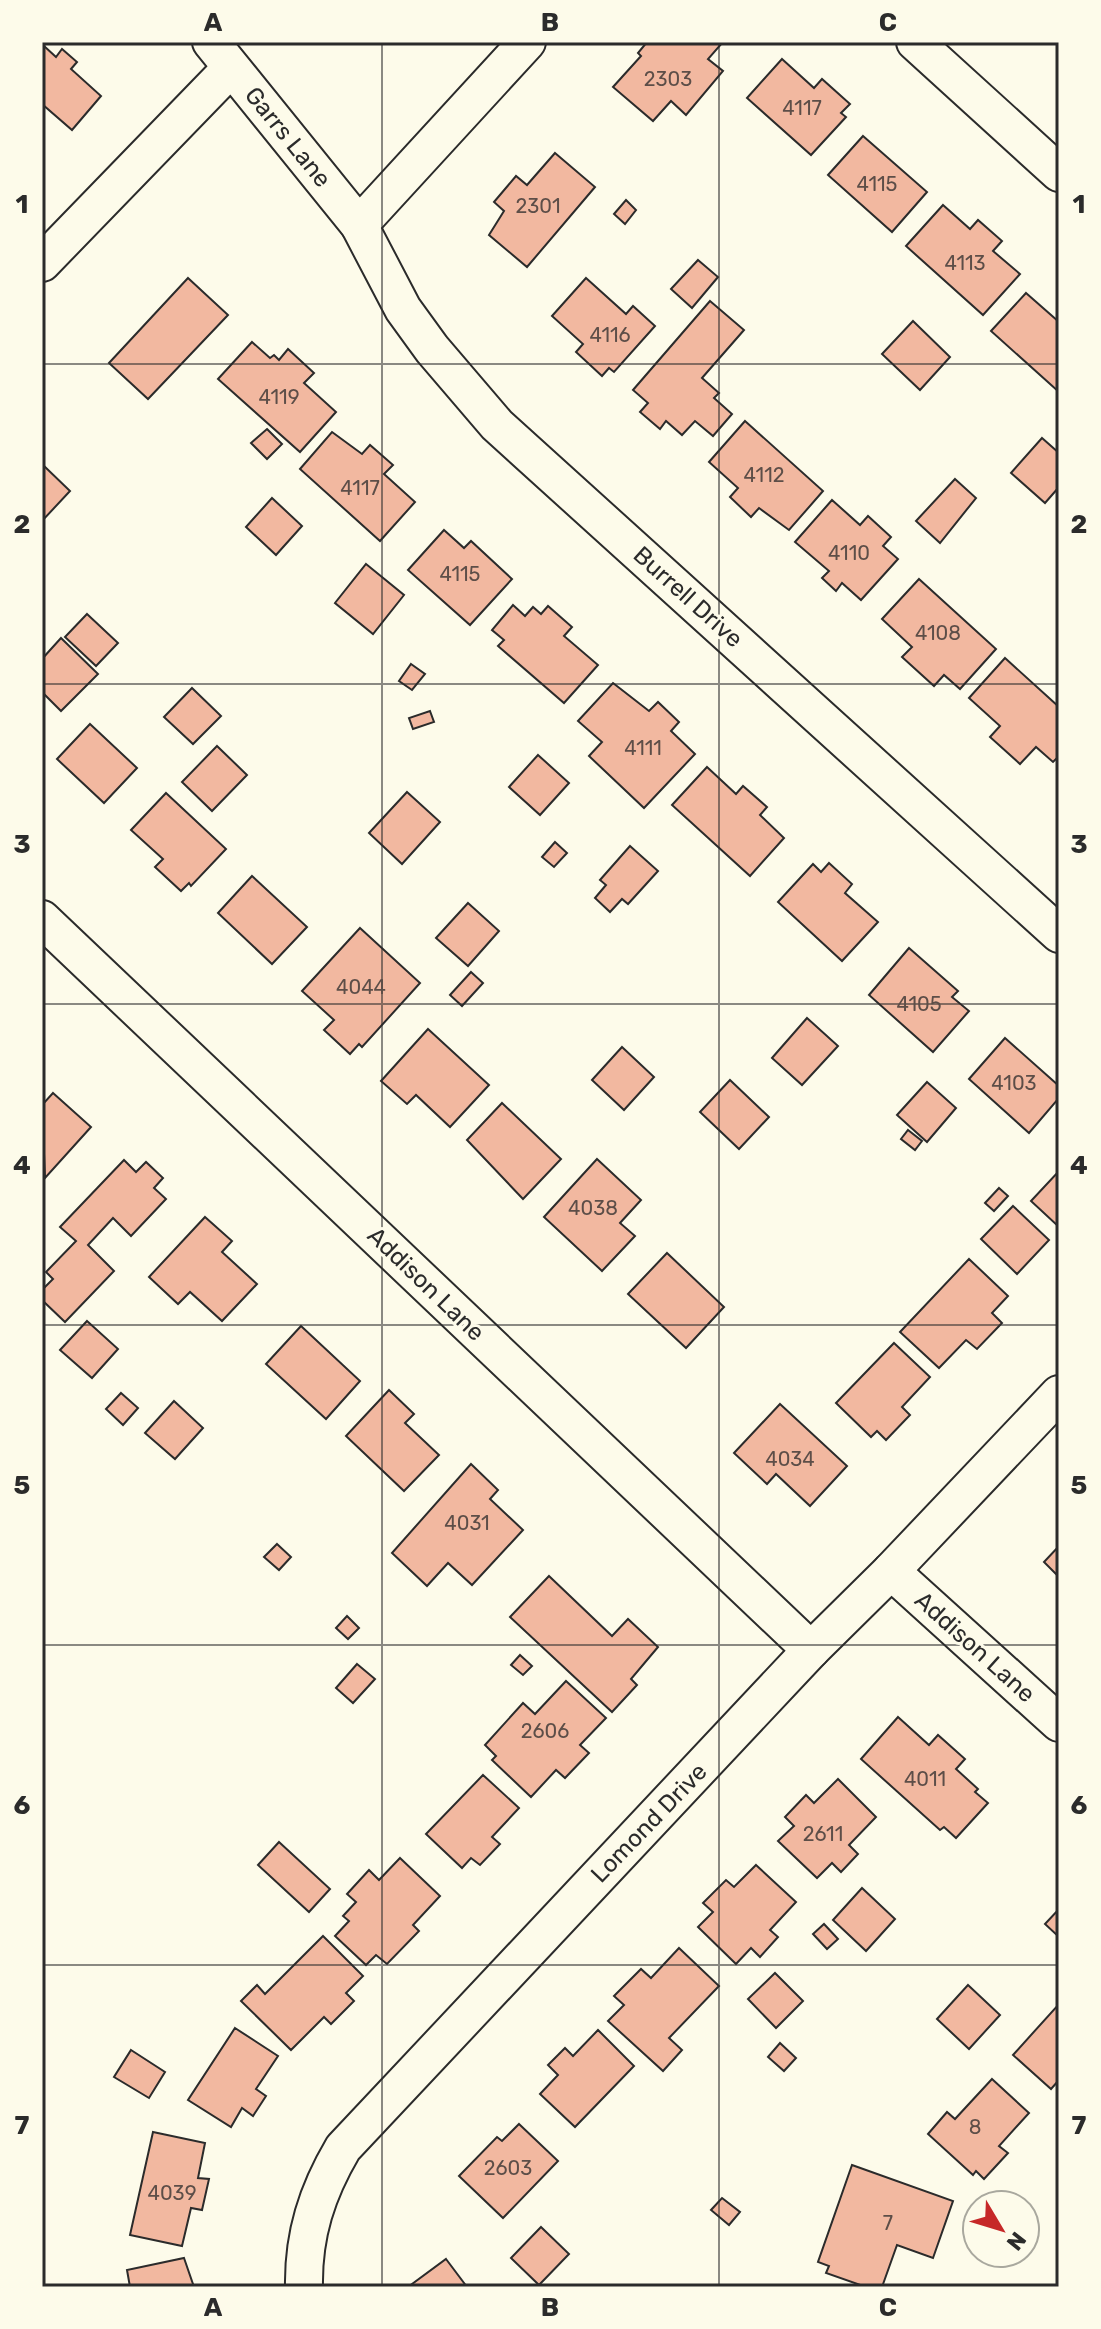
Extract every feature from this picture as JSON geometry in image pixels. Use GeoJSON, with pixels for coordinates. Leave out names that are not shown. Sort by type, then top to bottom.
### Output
{"type":"FeatureCollection","features":[{"type":"Feature","properties":{"kind":"street"},"geometry":{"type":"LineString","coordinates":[[359,225],[527,42]]}},
{"type":"Feature","properties":{"kind":"street"},"geometry":{"type":"LineString","coordinates":[[915,42],[1059,173]]}},
{"type":"Feature","properties":{"kind":"street","name":"Garrs Lane"},"geometry":{"type":"LineString","coordinates":[[42,263],[221,55],[359,225]]}},
{"type":"Feature","properties":{"kind":"street","name":"Burrell Drive"},"geometry":{"type":"LineString","coordinates":[[359,225],[403,309],[432,349],[497,425],[1059,934]]}},
{"type":"Feature","properties":{"kind":"street","name":"Addison Lane"},"geometry":{"type":"LineString","coordinates":[[42,919],[811,1650]]}},
{"type":"Feature","properties":{"kind":"street","name":"Lomond Drive"},"geometry":{"type":"LineString","coordinates":[[304,2287],[304,2250],[311,2216],[324,2180],[343,2148],[811,1650],[891,1571],[1059,1394]]}},
{"type":"Feature","properties":{"kind":"street","name":"Addison Lane"},"geometry":{"type":"LineString","coordinates":[[891,1571],[1059,1723]]}},
{"type":"Feature","properties":{"kind":"building"},"geometry":{"type":"Polygon","coordinates":[[[647,42],[723,42],[708,59],[723,71],[686,115],[671,101],[653,121],[613,87],[641,56],[638,53],[647,42]]]}},
{"type":"Feature","properties":{"kind":"building"},"geometry":{"type":"Polygon","coordinates":[[[44,46],[56,57],[62,49],[77,62],[71,69],[101,96],[72,130],[42,104],[44,46]]]}},
{"type":"Feature","properties":{"kind":"building"},"geometry":{"type":"Polygon","coordinates":[[[782,59],[814,88],[822,79],[850,104],[841,113],[846,117],[811,155],[747,98],[782,59]]]}},
{"type":"Feature","properties":{"kind":"building"},"geometry":{"type":"Polygon","coordinates":[[[863,136],[927,192],[892,232],[828,175],[863,136]]]}},
{"type":"Feature","properties":{"kind":"building"},"geometry":{"type":"Polygon","coordinates":[[[555,153],[595,187],[527,267],[489,235],[504,211],[494,202],[516,176],[527,185],[555,153]]]}},
{"type":"Feature","properties":{"kind":"building"},"geometry":{"type":"Polygon","coordinates":[[[626,200],[636,210],[625,224],[614,214],[626,200]]]}},
{"type":"Feature","properties":{"kind":"building"},"geometry":{"type":"Polygon","coordinates":[[[943,205],[970,229],[978,220],[1002,241],[993,251],[1020,274],[983,315],[906,246],[943,205]]]}},
{"type":"Feature","properties":{"kind":"building"},"geometry":{"type":"Polygon","coordinates":[[[698,260],[718,277],[692,308],[671,289],[698,260]]]}},
{"type":"Feature","properties":{"kind":"building"},"geometry":{"type":"Polygon","coordinates":[[[188,278],[228,315],[148,399],[109,363],[188,278]]]}},
{"type":"Feature","properties":{"kind":"building"},"geometry":{"type":"Polygon","coordinates":[[[586,278],[626,314],[633,306],[655,326],[614,372],[609,368],[602,376],[576,352],[583,344],[552,316],[586,278]]]}},
{"type":"Feature","properties":{"kind":"building"},"geometry":{"type":"Polygon","coordinates":[[[1026,293],[1059,322],[1059,392],[991,331],[1026,293]]]}},
{"type":"Feature","properties":{"kind":"building"},"geometry":{"type":"Polygon","coordinates":[[[710,301],[744,330],[702,378],[719,393],[714,398],[732,414],[713,436],[695,421],[682,435],[666,421],[660,429],[640,412],[648,403],[633,390],[710,301]]]}},
{"type":"Feature","properties":{"kind":"building"},"geometry":{"type":"Polygon","coordinates":[[[913,321],[950,357],[920,390],[882,354],[913,321]]]}},
{"type":"Feature","properties":{"kind":"building"},"geometry":{"type":"Polygon","coordinates":[[[252,342],[270,358],[274,355],[279,360],[288,349],[314,373],[304,383],[336,412],[300,452],[218,379],[252,342]]]}},
{"type":"Feature","properties":{"kind":"building"},"geometry":{"type":"Polygon","coordinates":[[[745,421],[823,491],[789,530],[759,508],[751,517],[730,497],[738,488],[709,462],[745,421]]]}},
{"type":"Feature","properties":{"kind":"building"},"geometry":{"type":"Polygon","coordinates":[[[267,429],[282,444],[267,459],[251,443],[267,429]]]}},
{"type":"Feature","properties":{"kind":"building"},"geometry":{"type":"Polygon","coordinates":[[[332,432],[362,454],[370,445],[393,465],[384,474],[415,502],[380,541],[300,469],[332,432]]]}},
{"type":"Feature","properties":{"kind":"building"},"geometry":{"type":"Polygon","coordinates":[[[1042,438],[1059,453],[1059,487],[1045,503],[1011,473],[1042,438]]]}},
{"type":"Feature","properties":{"kind":"building"},"geometry":{"type":"Polygon","coordinates":[[[42,464],[70,491],[42,521],[42,464]]]}},
{"type":"Feature","properties":{"kind":"building"},"geometry":{"type":"Polygon","coordinates":[[[955,479],[976,498],[940,543],[916,521],[955,479]]]}},
{"type":"Feature","properties":{"kind":"building"},"geometry":{"type":"Polygon","coordinates":[[[272,498],[302,526],[276,555],[246,527],[272,498]]]}},
{"type":"Feature","properties":{"kind":"building"},"geometry":{"type":"Polygon","coordinates":[[[832,500],[860,525],[868,516],[891,537],[883,546],[898,559],[861,600],[842,583],[836,591],[822,578],[829,571],[795,542],[832,500]]]}},
{"type":"Feature","properties":{"kind":"building"},"geometry":{"type":"Polygon","coordinates":[[[444,530],[464,548],[471,541],[512,579],[470,625],[408,570],[444,530]]]}},
{"type":"Feature","properties":{"kind":"building"},"geometry":{"type":"Polygon","coordinates":[[[366,564],[404,595],[373,634],[335,603],[366,564]]]}},
{"type":"Feature","properties":{"kind":"building"},"geometry":{"type":"Polygon","coordinates":[[[919,579],[996,649],[960,689],[944,675],[934,686],[902,657],[912,647],[882,619],[919,579]]]}},
{"type":"Feature","properties":{"kind":"building"},"geometry":{"type":"Polygon","coordinates":[[[513,605],[525,616],[533,607],[541,614],[548,606],[572,627],[564,636],[598,665],[564,703],[498,646],[504,640],[492,630],[513,605]]]}},
{"type":"Feature","properties":{"kind":"building"},"geometry":{"type":"Polygon","coordinates":[[[87,614],[118,643],[96,666],[65,637],[87,614]]]}},
{"type":"Feature","properties":{"kind":"building"},"geometry":{"type":"Polygon","coordinates":[[[61,638],[98,674],[61,711],[42,692],[42,659],[61,638]]]}},
{"type":"Feature","properties":{"kind":"building"},"geometry":{"type":"Polygon","coordinates":[[[1005,658],[1059,707],[1059,756],[1053,762],[1036,747],[1020,764],[990,737],[1000,726],[969,698],[1005,658]]]}},
{"type":"Feature","properties":{"kind":"building"},"geometry":{"type":"Polygon","coordinates":[[[411,664],[425,674],[412,690],[399,681],[411,664]]]}},
{"type":"Feature","properties":{"kind":"building"},"geometry":{"type":"Polygon","coordinates":[[[613,683],[649,711],[658,702],[679,722],[671,731],[695,754],[644,808],[589,756],[602,742],[578,721],[613,683]]]}},
{"type":"Feature","properties":{"kind":"building"},"geometry":{"type":"Polygon","coordinates":[[[192,688],[221,716],[193,744],[164,717],[192,688]]]}},
{"type":"Feature","properties":{"kind":"building"},"geometry":{"type":"Polygon","coordinates":[[[430,711],[434,722],[413,729],[409,718],[430,711]]]}},
{"type":"Feature","properties":{"kind":"building"},"geometry":{"type":"Polygon","coordinates":[[[90,724],[137,768],[104,803],[57,759],[90,724]]]}},
{"type":"Feature","properties":{"kind":"building"},"geometry":{"type":"Polygon","coordinates":[[[217,746],[247,775],[212,811],[182,782],[217,746]]]}},
{"type":"Feature","properties":{"kind":"building"},"geometry":{"type":"Polygon","coordinates":[[[538,755],[569,783],[540,815],[509,787],[538,755]]]}},
{"type":"Feature","properties":{"kind":"building"},"geometry":{"type":"Polygon","coordinates":[[[707,767],[736,794],[743,786],[767,807],[760,815],[784,838],[750,876],[672,805],[707,767]]]}},
{"type":"Feature","properties":{"kind":"building"},"geometry":{"type":"Polygon","coordinates":[[[407,792],[440,822],[402,864],[369,833],[407,792]]]}},
{"type":"Feature","properties":{"kind":"building"},"geometry":{"type":"Polygon","coordinates":[[[166,793],[226,849],[191,886],[189,883],[181,891],[155,867],[163,859],[131,830],[166,793]]]}},
{"type":"Feature","properties":{"kind":"building"},"geometry":{"type":"Polygon","coordinates":[[[555,842],[567,853],[554,867],[542,857],[555,842]]]}},
{"type":"Feature","properties":{"kind":"building"},"geometry":{"type":"Polygon","coordinates":[[[630,846],[658,871],[628,904],[622,899],[610,912],[595,898],[606,885],[600,880],[630,846]]]}},
{"type":"Feature","properties":{"kind":"building"},"geometry":{"type":"Polygon","coordinates":[[[829,863],[852,884],[845,893],[878,922],[842,961],[778,902],[813,864],[821,872],[829,863]]]}},
{"type":"Feature","properties":{"kind":"building"},"geometry":{"type":"Polygon","coordinates":[[[252,876],[307,927],[272,964],[218,913],[252,876]]]}},
{"type":"Feature","properties":{"kind":"building"},"geometry":{"type":"Polygon","coordinates":[[[468,903],[499,931],[468,966],[436,938],[468,903]]]}},
{"type":"Feature","properties":{"kind":"building"},"geometry":{"type":"Polygon","coordinates":[[[360,928],[420,983],[362,1047],[359,1044],[350,1054],[324,1030],[334,1020],[302,991],[360,928]]]}},
{"type":"Feature","properties":{"kind":"building"},"geometry":{"type":"Polygon","coordinates":[[[909,948],[958,991],[952,997],[969,1011],[933,1052],[869,995],[909,948]]]}},
{"type":"Feature","properties":{"kind":"building"},"geometry":{"type":"Polygon","coordinates":[[[471,972],[483,983],[462,1006],[450,995],[471,972]]]}},
{"type":"Feature","properties":{"kind":"building"},"geometry":{"type":"Polygon","coordinates":[[[807,1018],[838,1046],[802,1085],[772,1058],[807,1018]]]}},
{"type":"Feature","properties":{"kind":"building"},"geometry":{"type":"Polygon","coordinates":[[[428,1029],[489,1085],[450,1127],[416,1095],[407,1104],[381,1081],[428,1029]]]}},
{"type":"Feature","properties":{"kind":"building"},"geometry":{"type":"Polygon","coordinates":[[[1005,1038],[1059,1086],[1059,1098],[1029,1133],[969,1079],[1005,1038]]]}},
{"type":"Feature","properties":{"kind":"building"},"geometry":{"type":"Polygon","coordinates":[[[622,1047],[654,1077],[624,1110],[592,1080],[622,1047]]]}},
{"type":"Feature","properties":{"kind":"building"},"geometry":{"type":"Polygon","coordinates":[[[730,1080],[769,1117],[739,1149],[700,1112],[730,1080]]]}},
{"type":"Feature","properties":{"kind":"building"},"geometry":{"type":"Polygon","coordinates":[[[927,1082],[956,1108],[927,1142],[897,1115],[927,1082]]]}},
{"type":"Feature","properties":{"kind":"building"},"geometry":{"type":"Polygon","coordinates":[[[53,1093],[91,1127],[45,1178],[42,1105],[53,1093]]]}},
{"type":"Feature","properties":{"kind":"building"},"geometry":{"type":"Polygon","coordinates":[[[502,1103],[561,1159],[523,1199],[467,1140],[502,1103]]]}},
{"type":"Feature","properties":{"kind":"building"},"geometry":{"type":"Polygon","coordinates":[[[908,1130],[922,1141],[915,1150],[901,1139],[908,1130]]]}},
{"type":"Feature","properties":{"kind":"building"},"geometry":{"type":"Polygon","coordinates":[[[597,1159],[641,1200],[620,1223],[635,1236],[602,1271],[544,1217],[597,1159]]]}},
{"type":"Feature","properties":{"kind":"building"},"geometry":{"type":"Polygon","coordinates":[[[124,1160],[136,1172],[146,1162],[163,1178],[154,1188],[166,1199],[131,1236],[113,1218],[88,1245],[114,1271],[65,1322],[42,1300],[42,1290],[53,1279],[46,1272],[76,1241],[60,1227],[124,1160]]]}},
{"type":"Feature","properties":{"kind":"building"},"geometry":{"type":"Polygon","coordinates":[[[1059,1171],[1059,1227],[1031,1201],[1059,1171]]]}},
{"type":"Feature","properties":{"kind":"building"},"geometry":{"type":"Polygon","coordinates":[[[999,1188],[1008,1196],[994,1211],[985,1203],[999,1188]]]}},
{"type":"Feature","properties":{"kind":"building"},"geometry":{"type":"Polygon","coordinates":[[[1013,1206],[1049,1240],[1017,1274],[981,1239],[1013,1206]]]}},
{"type":"Feature","properties":{"kind":"building"},"geometry":{"type":"Polygon","coordinates":[[[205,1217],[232,1241],[222,1252],[257,1284],[222,1321],[190,1292],[178,1304],[149,1277],[205,1217]]]}},
{"type":"Feature","properties":{"kind":"building"},"geometry":{"type":"Polygon","coordinates":[[[667,1253],[724,1307],[686,1348],[628,1294],[667,1253]]]}},
{"type":"Feature","properties":{"kind":"building"},"geometry":{"type":"Polygon","coordinates":[[[969,1259],[1008,1296],[992,1313],[1002,1323],[977,1349],[966,1340],[939,1368],[900,1332],[969,1259]]]}},
{"type":"Feature","properties":{"kind":"building"},"geometry":{"type":"Polygon","coordinates":[[[87,1321],[118,1349],[92,1378],[60,1350],[87,1321]]]}},
{"type":"Feature","properties":{"kind":"building"},"geometry":{"type":"Polygon","coordinates":[[[301,1326],[360,1381],[326,1419],[266,1364],[301,1326]]]}},
{"type":"Feature","properties":{"kind":"building"},"geometry":{"type":"Polygon","coordinates":[[[894,1343],[930,1377],[902,1407],[910,1415],[886,1440],[877,1431],[871,1437],[836,1403],[894,1343]]]}},
{"type":"Feature","properties":{"kind":"building"},"geometry":{"type":"Polygon","coordinates":[[[389,1390],[414,1414],[405,1423],[439,1455],[404,1491],[346,1436],[389,1390]]]}},
{"type":"Feature","properties":{"kind":"building"},"geometry":{"type":"Polygon","coordinates":[[[121,1393],[138,1408],[123,1425],[106,1409],[121,1393]]]}},
{"type":"Feature","properties":{"kind":"building"},"geometry":{"type":"Polygon","coordinates":[[[174,1401],[203,1428],[175,1459],[145,1433],[174,1401]]]}},
{"type":"Feature","properties":{"kind":"building"},"geometry":{"type":"Polygon","coordinates":[[[780,1404],[847,1466],[810,1506],[776,1474],[767,1484],[734,1453],[780,1404]]]}},
{"type":"Feature","properties":{"kind":"building"},"geometry":{"type":"Polygon","coordinates":[[[471,1464],[498,1490],[490,1499],[523,1530],[472,1585],[448,1563],[427,1586],[392,1553],[471,1464]]]}},
{"type":"Feature","properties":{"kind":"building"},"geometry":{"type":"Polygon","coordinates":[[[277,1544],[291,1557],[279,1570],[264,1557],[277,1544]]]}},
{"type":"Feature","properties":{"kind":"building"},"geometry":{"type":"Polygon","coordinates":[[[1059,1546],[1059,1577],[1044,1562],[1059,1546]]]}},
{"type":"Feature","properties":{"kind":"building"},"geometry":{"type":"Polygon","coordinates":[[[549,1576],[612,1636],[628,1619],[658,1647],[631,1679],[637,1685],[612,1712],[510,1617],[549,1576]]]}},
{"type":"Feature","properties":{"kind":"building"},"geometry":{"type":"Polygon","coordinates":[[[347,1616],[359,1628],[348,1639],[336,1628],[347,1616]]]}},
{"type":"Feature","properties":{"kind":"building"},"geometry":{"type":"Polygon","coordinates":[[[520,1655],[532,1666],[523,1675],[511,1665],[520,1655]]]}},
{"type":"Feature","properties":{"kind":"building"},"geometry":{"type":"Polygon","coordinates":[[[357,1664],[375,1679],[353,1703],[336,1688],[357,1664]]]}},
{"type":"Feature","properties":{"kind":"building"},"geometry":{"type":"Polygon","coordinates":[[[566,1681],[606,1718],[580,1745],[589,1753],[565,1778],[556,1770],[531,1797],[492,1760],[496,1756],[485,1745],[523,1703],[535,1714],[566,1681]]]}},
{"type":"Feature","properties":{"kind":"building"},"geometry":{"type":"Polygon","coordinates":[[[898,1717],[929,1745],[938,1735],[965,1759],[956,1769],[988,1803],[956,1838],[944,1827],[940,1830],[861,1759],[898,1717]]]}},
{"type":"Feature","properties":{"kind":"building"},"geometry":{"type":"Polygon","coordinates":[[[483,1775],[519,1808],[492,1837],[500,1844],[480,1865],[471,1858],[462,1868],[426,1834],[483,1775]]]}},
{"type":"Feature","properties":{"kind":"building"},"geometry":{"type":"Polygon","coordinates":[[[838,1779],[876,1817],[849,1845],[858,1854],[841,1872],[832,1863],[817,1878],[778,1841],[794,1826],[785,1817],[806,1795],[814,1803],[838,1779]]]}},
{"type":"Feature","properties":{"kind":"building"},"geometry":{"type":"Polygon","coordinates":[[[279,1842],[330,1889],[309,1912],[258,1865],[279,1842]]]}},
{"type":"Feature","properties":{"kind":"building"},"geometry":{"type":"Polygon","coordinates":[[[400,1858],[440,1896],[413,1925],[419,1931],[387,1964],[376,1955],[366,1965],[335,1936],[349,1921],[343,1916],[356,1902],[347,1894],[369,1870],[379,1880],[400,1858]]]}},
{"type":"Feature","properties":{"kind":"building"},"geometry":{"type":"Polygon","coordinates":[[[756,1865],[796,1902],[770,1930],[778,1937],[760,1957],[751,1948],[736,1964],[698,1927],[713,1912],[703,1903],[726,1880],[734,1887],[756,1865]]]}},
{"type":"Feature","properties":{"kind":"building"},"geometry":{"type":"Polygon","coordinates":[[[862,1888],[895,1919],[866,1951],[833,1920],[862,1888]]]}},
{"type":"Feature","properties":{"kind":"building"},"geometry":{"type":"Polygon","coordinates":[[[1059,1909],[1059,1937],[1045,1924],[1059,1909]]]}},
{"type":"Feature","properties":{"kind":"building"},"geometry":{"type":"Polygon","coordinates":[[[824,1924],[838,1939],[827,1949],[813,1934],[824,1924]]]}},
{"type":"Feature","properties":{"kind":"building"},"geometry":{"type":"Polygon","coordinates":[[[323,1936],[363,1976],[346,1993],[354,2001],[331,2024],[324,2017],[291,2050],[241,2001],[257,1985],[265,1994],[323,1936]]]}},
{"type":"Feature","properties":{"kind":"building"},"geometry":{"type":"Polygon","coordinates":[[[679,1948],[719,1986],[669,2038],[682,2050],[663,2071],[608,2021],[624,2005],[614,1996],[641,1969],[651,1978],[679,1948]]]}},
{"type":"Feature","properties":{"kind":"building"},"geometry":{"type":"Polygon","coordinates":[[[775,1973],[803,2001],[776,2028],[748,1999],[775,1973]]]}},
{"type":"Feature","properties":{"kind":"building"},"geometry":{"type":"Polygon","coordinates":[[[968,1985],[1000,2015],[969,2049],[937,2019],[968,1985]]]}},
{"type":"Feature","properties":{"kind":"building"},"geometry":{"type":"Polygon","coordinates":[[[1059,2004],[1059,2080],[1051,2089],[1013,2055],[1059,2004]]]}},
{"type":"Feature","properties":{"kind":"building"},"geometry":{"type":"Polygon","coordinates":[[[235,2028],[278,2056],[256,2089],[266,2096],[253,2116],[242,2108],[231,2127],[188,2100],[235,2028]]]}},
{"type":"Feature","properties":{"kind":"building"},"geometry":{"type":"Polygon","coordinates":[[[598,2030],[634,2066],[575,2127],[540,2094],[558,2075],[548,2065],[565,2048],[573,2056],[598,2030]]]}},
{"type":"Feature","properties":{"kind":"building"},"geometry":{"type":"Polygon","coordinates":[[[780,2043],[796,2058],[784,2071],[768,2057],[780,2043]]]}},
{"type":"Feature","properties":{"kind":"building"},"geometry":{"type":"Polygon","coordinates":[[[131,2050],[165,2072],[149,2098],[114,2077],[131,2050]]]}},
{"type":"Feature","properties":{"kind":"building"},"geometry":{"type":"Polygon","coordinates":[[[992,2079],[1029,2113],[999,2146],[1008,2153],[984,2179],[976,2171],[973,2175],[928,2134],[947,2112],[955,2119],[992,2079]]]}},
{"type":"Feature","properties":{"kind":"building"},"geometry":{"type":"Polygon","coordinates":[[[519,2124],[558,2161],[503,2218],[459,2176],[497,2137],[502,2141],[519,2124]]]}},
{"type":"Feature","properties":{"kind":"building"},"geometry":{"type":"Polygon","coordinates":[[[153,2132],[205,2143],[198,2178],[209,2179],[202,2210],[191,2208],[182,2246],[130,2235],[153,2132]]]}},
{"type":"Feature","properties":{"kind":"building"},"geometry":{"type":"Polygon","coordinates":[[[852,2165],[953,2201],[933,2258],[897,2245],[882,2287],[866,2287],[826,2273],[829,2266],[818,2262],[852,2165]]]}},
{"type":"Feature","properties":{"kind":"building"},"geometry":{"type":"Polygon","coordinates":[[[722,2198],[740,2212],[729,2225],[711,2210],[722,2198]]]}},
{"type":"Feature","properties":{"kind":"building"},"geometry":{"type":"Polygon","coordinates":[[[541,2227],[569,2254],[539,2285],[511,2258],[541,2227]]]}},
{"type":"Feature","properties":{"kind":"building"},"geometry":{"type":"Polygon","coordinates":[[[184,2258],[194,2287],[130,2287],[127,2270],[184,2258]]]}},
{"type":"Feature","properties":{"kind":"building"},"geometry":{"type":"Polygon","coordinates":[[[446,2259],[467,2287],[408,2287],[446,2259]]]}}]}
